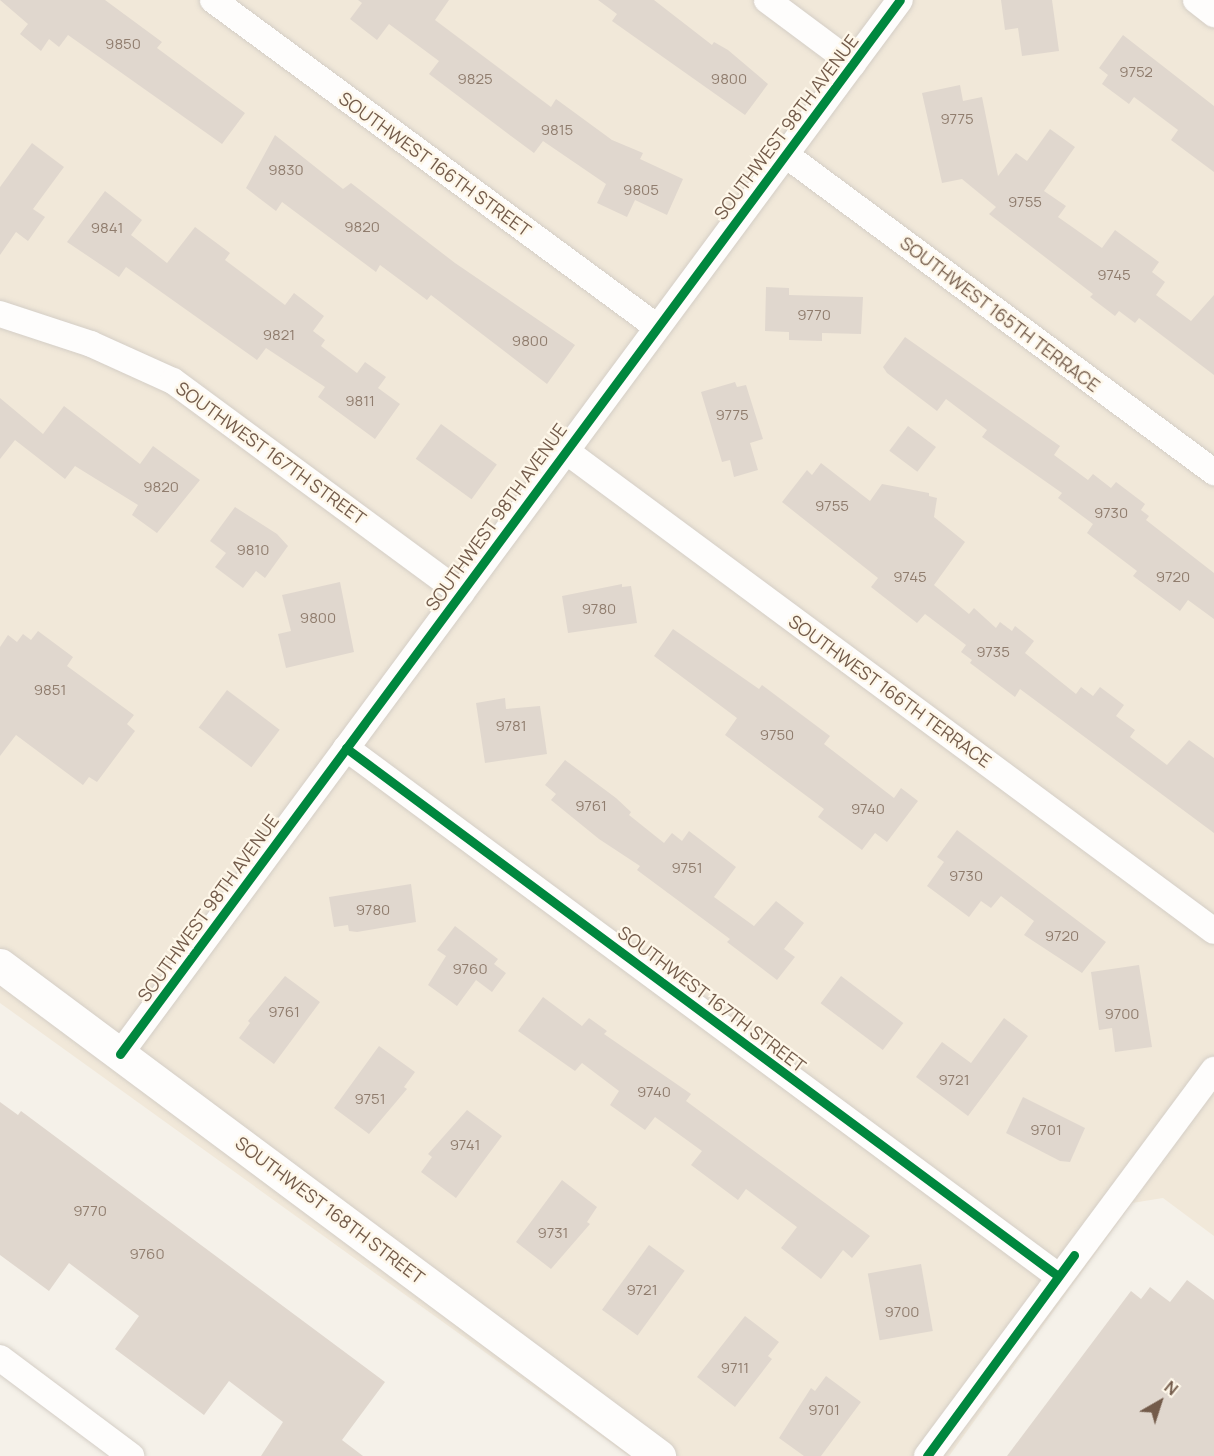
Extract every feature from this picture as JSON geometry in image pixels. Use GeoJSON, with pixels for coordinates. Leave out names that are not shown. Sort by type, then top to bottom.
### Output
{"type":"FeatureCollection","features":[{"type":"Feature","properties":{"kind":"street","name":"SOUTHWEST 166TH STREET"},"geometry":{"type":"LineString","coordinates":[[213,0],[657,327]]}},
{"type":"Feature","properties":{"kind":"street"},"geometry":{"type":"LineString","coordinates":[[767,0],[853,64]]}},
{"type":"Feature","properties":{"kind":"street","name":"SOUTHWEST 98TH AVENUE"},"geometry":{"type":"LineString","coordinates":[[120,1054],[900,0]]}},
{"type":"Feature","properties":{"kind":"street"},"geometry":{"type":"LineString","coordinates":[[1196,0],[1214,14]]}},
{"type":"Feature","properties":{"kind":"street","name":"SOUTHWEST 165TH TERRACE"},"geometry":{"type":"LineString","coordinates":[[786,155],[1214,472]]}},
{"type":"Feature","properties":{"kind":"street","name":"SOUTHWEST 167TH STREET"},"geometry":{"type":"LineString","coordinates":[[0,314],[91,344],[173,381],[461,593]]}},
{"type":"Feature","properties":{"kind":"street","name":"SOUTHWEST 166TH TERRACE"},"geometry":{"type":"LineString","coordinates":[[566,451],[1214,931]]}},
{"type":"Feature","properties":{"kind":"street","name":"SOUTHWEST 167TH STREET"},"geometry":{"type":"LineString","coordinates":[[346,748],[1058,1276]]}},
{"type":"Feature","properties":{"kind":"street","name":"SOUTHWEST 168TH STREET"},"geometry":{"type":"LineString","coordinates":[[0,965],[659,1456]]}},
{"type":"Feature","properties":{"kind":"street"},"geometry":{"type":"LineString","coordinates":[[927,1456],[1058,1276],[1214,1070]]}},
{"type":"Feature","properties":{"kind":"street"},"geometry":{"type":"LineString","coordinates":[[0,1358],[131,1456]]}},
{"type":"Feature","properties":{"kind":"shaded area"},"geometry":{"type":"Polygon","coordinates":[[[0,0],[1214,0],[1214,1236],[1163,1198],[1132,1203],[949,1456],[629,1456],[0,1003],[0,0]]]}},
{"type":"Feature","properties":{"kind":"building"},"geometry":{"type":"Polygon","coordinates":[[[0,0],[105,0],[162,42],[157,48],[245,113],[222,144],[68,35],[59,47],[49,39],[41,51],[20,34],[28,24],[0,0]]]}},
{"type":"Feature","properties":{"kind":"building"},"geometry":{"type":"Polygon","coordinates":[[[358,0],[449,0],[435,20],[551,107],[556,99],[612,140],[643,153],[640,159],[683,179],[667,215],[635,200],[627,217],[597,203],[606,184],[543,141],[534,153],[429,74],[439,61],[389,24],[377,40],[350,19],[362,3],[358,0]]]}},
{"type":"Feature","properties":{"kind":"building"},"geometry":{"type":"Polygon","coordinates":[[[598,0],[654,0],[712,45],[714,42],[728,50],[768,84],[745,115],[612,21],[617,14],[598,0]]]}},
{"type":"Feature","properties":{"kind":"building"},"geometry":{"type":"Polygon","coordinates":[[[1001,0],[1052,0],[1059,51],[1022,56],[1018,28],[1005,30],[1001,0]]]}},
{"type":"Feature","properties":{"kind":"building"},"geometry":{"type":"Polygon","coordinates":[[[1123,35],[1214,106],[1214,172],[1171,140],[1178,130],[1134,97],[1129,104],[1102,84],[1108,75],[1099,68],[1123,35]]]}},
{"type":"Feature","properties":{"kind":"building"},"geometry":{"type":"Polygon","coordinates":[[[960,85],[963,101],[982,97],[998,176],[1016,153],[1027,161],[1050,129],[1075,147],[1044,191],[1066,206],[1058,217],[1102,248],[1115,230],[1159,262],[1152,272],[1165,282],[1156,295],[1191,321],[1214,295],[1214,375],[1139,318],[1135,323],[1119,311],[1115,316],[1090,297],[1093,294],[989,214],[996,207],[962,179],[942,183],[922,93],[960,85]]]}},
{"type":"Feature","properties":{"kind":"building"},"geometry":{"type":"Polygon","coordinates":[[[275,135],[343,189],[351,183],[455,263],[575,345],[547,384],[431,295],[427,300],[380,265],[376,272],[282,202],[276,211],[246,188],[275,135]]]}},
{"type":"Feature","properties":{"kind":"building"},"geometry":{"type":"Polygon","coordinates":[[[32,143],[64,167],[33,209],[45,217],[28,241],[16,232],[0,255],[0,187],[32,143]]]}},
{"type":"Feature","properties":{"kind":"building"},"geometry":{"type":"Polygon","coordinates":[[[105,191],[142,220],[131,235],[167,263],[195,227],[230,253],[225,260],[285,305],[294,293],[324,316],[313,331],[325,340],[321,346],[357,373],[365,362],[386,377],[378,388],[400,404],[375,439],[318,397],[325,387],[266,348],[257,360],[126,267],[119,277],[67,242],[105,191]]]}},
{"type":"Feature","properties":{"kind":"building"},"geometry":{"type":"Polygon","coordinates":[[[766,287],[789,288],[789,295],[863,297],[861,334],[822,333],[822,341],[789,340],[789,332],[765,331],[766,287]]]}},
{"type":"Feature","properties":{"kind":"building"},"geometry":{"type":"Polygon","coordinates":[[[905,337],[1060,446],[1054,455],[1088,480],[1093,474],[1111,488],[1116,482],[1145,504],[1141,510],[1149,516],[1146,520],[1214,573],[1214,619],[1188,600],[1180,611],[1133,576],[1137,571],[1087,533],[1093,524],[1058,498],[1062,493],[982,437],[987,430],[946,399],[937,411],[887,373],[883,367],[905,337]]]}},
{"type":"Feature","properties":{"kind":"building"},"geometry":{"type":"Polygon","coordinates":[[[735,382],[737,387],[746,385],[763,439],[750,443],[758,470],[734,477],[730,460],[722,462],[701,392],[735,382]]]}},
{"type":"Feature","properties":{"kind":"building"},"geometry":{"type":"Polygon","coordinates":[[[0,398],[43,434],[64,406],[140,464],[153,446],[200,480],[157,533],[132,515],[138,505],[75,466],[65,479],[15,440],[0,459],[0,398]]]}},
{"type":"Feature","properties":{"kind":"building"},"geometry":{"type":"Polygon","coordinates":[[[441,424],[497,465],[472,499],[416,459],[441,424]]]}},
{"type":"Feature","properties":{"kind":"building"},"geometry":{"type":"Polygon","coordinates":[[[908,426],[936,447],[917,472],[889,451],[908,426]]]}},
{"type":"Feature","properties":{"kind":"building"},"geometry":{"type":"Polygon","coordinates":[[[821,463],[870,501],[882,484],[929,493],[929,496],[937,498],[934,517],[965,542],[934,585],[969,614],[974,608],[996,628],[1000,622],[1012,631],[1015,626],[1034,641],[1025,653],[1076,694],[1081,687],[1093,696],[1100,687],[1124,705],[1116,716],[1135,730],[1130,737],[1167,765],[1189,740],[1214,758],[1214,833],[1020,689],[1015,697],[970,663],[972,660],[961,652],[966,645],[925,614],[917,623],[871,587],[878,578],[782,502],[807,470],[812,475],[821,463]]]}},
{"type":"Feature","properties":{"kind":"building"},"geometry":{"type":"Polygon","coordinates":[[[235,507],[277,534],[288,546],[265,578],[256,571],[243,588],[215,567],[226,553],[210,541],[235,507]]]}},
{"type":"Feature","properties":{"kind":"building"},"geometry":{"type":"Polygon","coordinates":[[[340,582],[354,652],[286,668],[278,634],[291,631],[282,595],[340,582]]]}},
{"type":"Feature","properties":{"kind":"building"},"geometry":{"type":"Polygon","coordinates":[[[622,584],[622,587],[631,586],[637,623],[568,633],[562,596],[622,584]]]}},
{"type":"Feature","properties":{"kind":"building"},"geometry":{"type":"Polygon","coordinates":[[[673,629],[759,689],[762,685],[830,736],[824,744],[894,798],[901,788],[918,801],[887,842],[875,833],[862,850],[818,817],[824,809],[725,735],[737,718],[654,656],[673,629]]]}},
{"type":"Feature","properties":{"kind":"building"},"geometry":{"type":"Polygon","coordinates":[[[38,631],[73,657],[67,666],[134,715],[127,724],[135,731],[97,782],[89,777],[83,785],[16,735],[0,756],[0,647],[8,635],[17,642],[23,634],[31,640],[38,631]]]}},
{"type":"Feature","properties":{"kind":"building"},"geometry":{"type":"Polygon","coordinates":[[[227,690],[280,730],[251,767],[199,728],[227,690]]]}},
{"type":"Feature","properties":{"kind":"building"},"geometry":{"type":"Polygon","coordinates":[[[505,698],[506,709],[540,706],[547,754],[485,763],[476,703],[505,698]]]}},
{"type":"Feature","properties":{"kind":"building"},"geometry":{"type":"Polygon","coordinates":[[[565,760],[616,798],[631,812],[629,815],[664,843],[672,833],[682,841],[689,831],[736,867],[714,897],[754,926],[776,901],[804,923],[784,949],[795,957],[777,980],[727,942],[730,939],[637,870],[640,866],[599,839],[551,800],[556,794],[545,785],[565,760]]]}},
{"type":"Feature","properties":{"kind":"building"},"geometry":{"type":"Polygon","coordinates":[[[957,830],[1106,942],[1082,973],[1024,935],[1034,921],[1001,896],[991,908],[981,901],[969,917],[927,886],[944,862],[937,857],[957,830]]]}},
{"type":"Feature","properties":{"kind":"building"},"geometry":{"type":"Polygon","coordinates":[[[411,884],[416,922],[357,932],[349,931],[348,925],[334,927],[329,897],[411,884]]]}},
{"type":"Feature","properties":{"kind":"building"},"geometry":{"type":"Polygon","coordinates":[[[455,926],[498,959],[494,964],[506,973],[492,992],[476,980],[457,1006],[428,985],[446,956],[437,950],[455,926]]]}},
{"type":"Feature","properties":{"kind":"building"},"geometry":{"type":"Polygon","coordinates":[[[1139,965],[1152,1047],[1115,1052],[1112,1028],[1099,1030],[1091,972],[1139,965]]]}},
{"type":"Feature","properties":{"kind":"building"},"geometry":{"type":"Polygon","coordinates":[[[285,976],[320,1002],[274,1064],[239,1038],[250,1023],[248,1021],[285,976]]]}},
{"type":"Feature","properties":{"kind":"building"},"geometry":{"type":"Polygon","coordinates":[[[841,976],[903,1023],[883,1050],[821,1003],[841,976]]]}},
{"type":"Feature","properties":{"kind":"building"},"geometry":{"type":"Polygon","coordinates":[[[543,997],[582,1026],[589,1018],[607,1031],[604,1034],[691,1094],[686,1101],[870,1236],[852,1258],[843,1250],[821,1279],[781,1248],[797,1227],[746,1189],[738,1200],[691,1165],[702,1151],[655,1117],[645,1130],[610,1105],[619,1091],[582,1063],[575,1071],[518,1031],[543,997]]]}},
{"type":"Feature","properties":{"kind":"building"},"geometry":{"type":"Polygon","coordinates":[[[1004,1018],[1028,1036],[968,1116],[916,1077],[942,1042],[971,1063],[1004,1018]]]}},
{"type":"Feature","properties":{"kind":"building"},"geometry":{"type":"Polygon","coordinates":[[[379,1046],[415,1072],[404,1087],[407,1089],[369,1134],[334,1108],[379,1046]]]}},
{"type":"Feature","properties":{"kind":"building"},"geometry":{"type":"Polygon","coordinates":[[[1023,1097],[1085,1128],[1070,1162],[1060,1161],[1006,1133],[1023,1097]]]}},
{"type":"Feature","properties":{"kind":"building"},"geometry":{"type":"Polygon","coordinates":[[[0,1102],[18,1115],[21,1111],[385,1382],[342,1440],[363,1456],[261,1456],[283,1422],[229,1381],[204,1415],[115,1349],[139,1316],[69,1263],[49,1291],[0,1255],[0,1102]]]}},
{"type":"Feature","properties":{"kind":"building"},"geometry":{"type":"Polygon","coordinates":[[[467,1110],[502,1136],[456,1198],[421,1172],[432,1157],[428,1154],[467,1110]]]}},
{"type":"Feature","properties":{"kind":"building"},"geometry":{"type":"Polygon","coordinates":[[[562,1180],[597,1207],[587,1222],[590,1224],[551,1269],[516,1242],[562,1180]]]}},
{"type":"Feature","properties":{"kind":"building"},"geometry":{"type":"Polygon","coordinates":[[[649,1245],[685,1271],[638,1336],[602,1310],[649,1245]]]}},
{"type":"Feature","properties":{"kind":"building"},"geometry":{"type":"Polygon","coordinates":[[[921,1264],[933,1331],[880,1340],[868,1273],[921,1264]]]}},
{"type":"Feature","properties":{"kind":"building"},"geometry":{"type":"Polygon","coordinates":[[[1187,1280],[1214,1300],[1214,1456],[1007,1456],[1131,1291],[1141,1299],[1150,1287],[1170,1302],[1187,1280]]]}},
{"type":"Feature","properties":{"kind":"building"},"geometry":{"type":"Polygon","coordinates":[[[745,1316],[779,1342],[768,1356],[772,1359],[735,1407],[697,1377],[745,1316]]]}},
{"type":"Feature","properties":{"kind":"building"},"geometry":{"type":"Polygon","coordinates":[[[826,1376],[861,1402],[821,1456],[804,1456],[779,1438],[811,1388],[815,1391],[826,1376]]]}},
{"type":"Feature","properties":{"kind":"cycle path"},"geometry":{"type":"LineString","coordinates":[[120,1054],[900,0]]}},
{"type":"Feature","properties":{"kind":"cycle path"},"geometry":{"type":"LineString","coordinates":[[346,748],[1058,1276]]}},
{"type":"Feature","properties":{"kind":"cycle path"},"geometry":{"type":"LineString","coordinates":[[927,1456],[1074,1255]]}}]}
